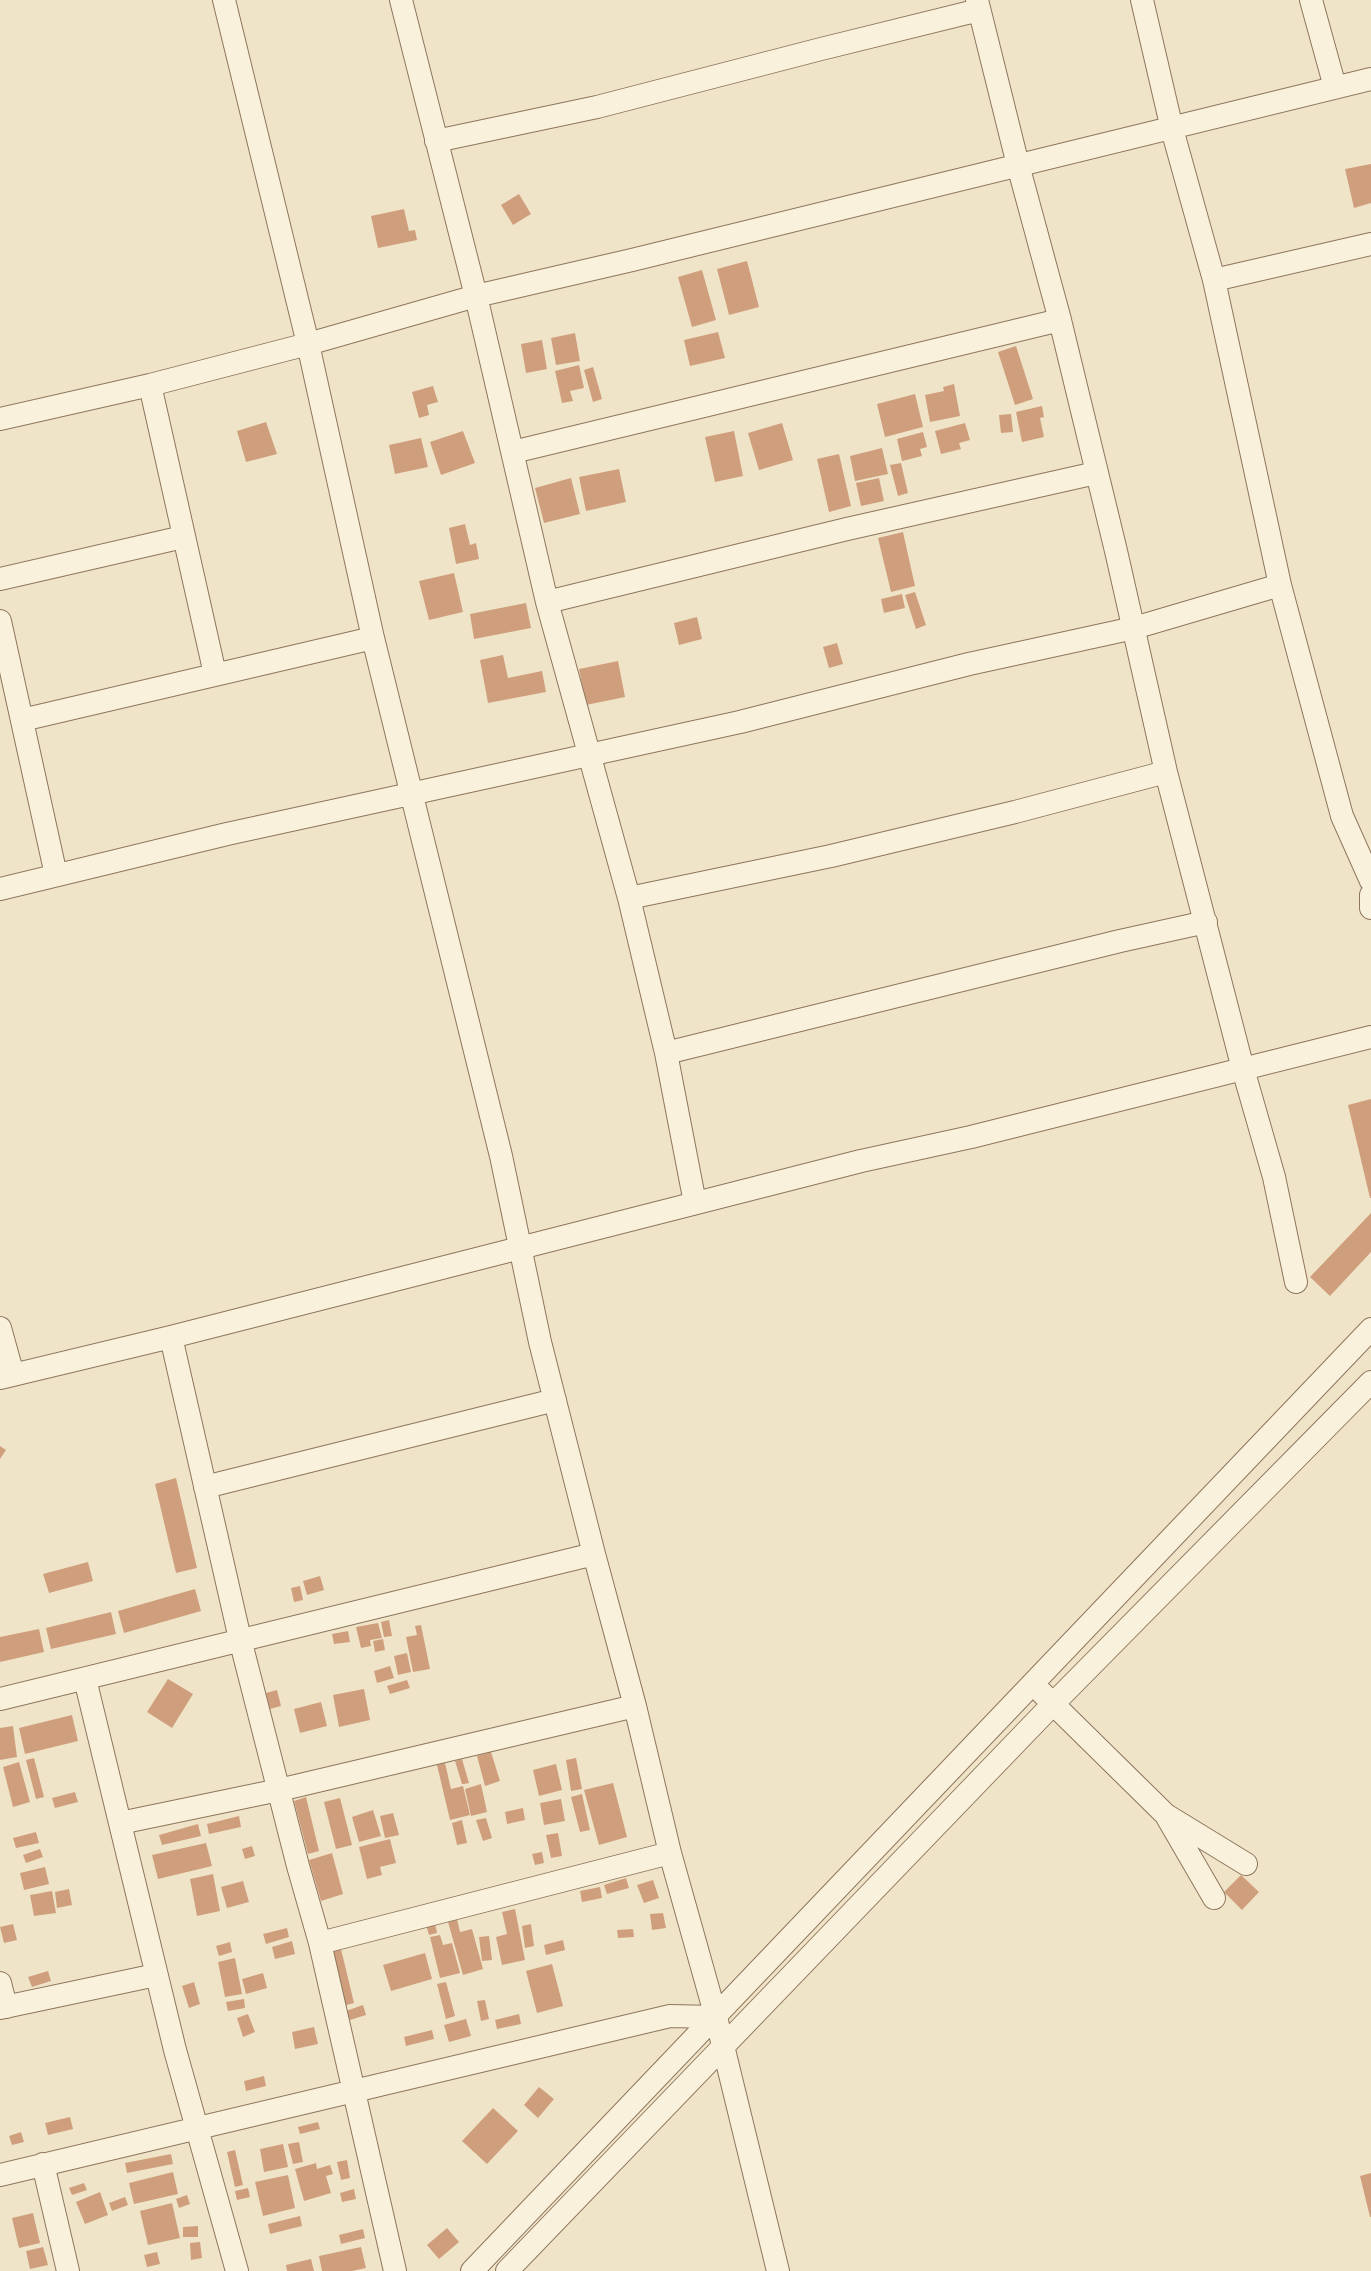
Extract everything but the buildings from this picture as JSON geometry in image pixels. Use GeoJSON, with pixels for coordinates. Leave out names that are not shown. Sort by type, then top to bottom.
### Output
{"type":"FeatureCollection","features":[{"type":"Feature","properties":{"kind":"street"},"geometry":{"type":"LineString","coordinates":[[224,0],[308,344],[373,638],[501,1156],[540,1342],[635,1706],[670,1853],[716,2018],[778,2271]]}},
{"type":"Feature","properties":{"kind":"street"},"geometry":{"type":"LineString","coordinates":[[401,0],[476,296],[547,602],[628,898],[666,1053],[695,1203]]}},
{"type":"Feature","properties":{"kind":"street"},"geometry":{"type":"LineString","coordinates":[[1142,0],[1172,129],[1214,280],[1280,585],[1342,816],[1371,881]]}},
{"type":"Feature","properties":{"kind":"street"},"geometry":{"type":"LineString","coordinates":[[1311,0],[1335,87]]}},
{"type":"Feature","properties":{"kind":"street"},"geometry":{"type":"LineString","coordinates":[[436,141],[597,107],[821,49],[978,5],[1060,320],[1166,772],[1243,1069],[1274,1177],[1296,1281]]}},
{"type":"Feature","properties":{"kind":"street"},"geometry":{"type":"LineString","coordinates":[[0,419],[150,385],[308,344],[476,296],[1371,79]]}},
{"type":"Feature","properties":{"kind":"street"},"geometry":{"type":"LineString","coordinates":[[1214,280],[1371,244]]}},
{"type":"Feature","properties":{"kind":"street"},"geometry":{"type":"LineString","coordinates":[[513,452],[1060,320]]}},
{"type":"Feature","properties":{"kind":"street"},"geometry":{"type":"LineString","coordinates":[[150,385],[215,674]]}},
{"type":"Feature","properties":{"kind":"street"},"geometry":{"type":"LineString","coordinates":[[547,602],[847,529],[1096,473]]}},
{"type":"Feature","properties":{"kind":"street"},"geometry":{"type":"LineString","coordinates":[[0,579],[183,537]]}},
{"type":"Feature","properties":{"kind":"street"},"geometry":{"type":"LineString","coordinates":[[0,889],[226,834],[740,722],[969,664],[1134,628],[1280,585]]}},
{"type":"Feature","properties":{"kind":"street"},"geometry":{"type":"LineString","coordinates":[[0,621],[56,874]]}},
{"type":"Feature","properties":{"kind":"street"},"geometry":{"type":"LineString","coordinates":[[22,720],[373,638]]}},
{"type":"Feature","properties":{"kind":"street"},"geometry":{"type":"LineString","coordinates":[[628,898],[831,856],[1015,812],[1166,772]]}},
{"type":"Feature","properties":{"kind":"street"},"geometry":{"type":"LineString","coordinates":[[1371,895],[1371,908]]}},
{"type":"Feature","properties":{"kind":"street"},"geometry":{"type":"LineString","coordinates":[[666,1053],[1120,941],[1206,922]]}},
{"type":"Feature","properties":{"kind":"street"},"geometry":{"type":"LineString","coordinates":[[0,1328],[6,1377],[861,1161],[971,1137],[1371,1037]]}},
{"type":"Feature","properties":{"kind":"street"},"geometry":{"type":"LineString","coordinates":[[472,2271],[716,2018],[1371,1329]]}},
{"type":"Feature","properties":{"kind":"street"},"geometry":{"type":"LineString","coordinates":[[171,1337],[240,1640],[320,1943],[395,2271]]}},
{"type":"Feature","properties":{"kind":"street"},"geometry":{"type":"LineString","coordinates":[[507,2271],[1053,1704],[1371,1382]]}},
{"type":"Feature","properties":{"kind":"street"},"geometry":{"type":"LineString","coordinates":[[205,1487],[555,1400]]}},
{"type":"Feature","properties":{"kind":"street"},"geometry":{"type":"LineString","coordinates":[[0,1700],[594,1554]]}},
{"type":"Feature","properties":{"kind":"street"},"geometry":{"type":"LineString","coordinates":[[85,1679],[175,2050],[237,2271]]}},
{"type":"Feature","properties":{"kind":"street"},"geometry":{"type":"LineString","coordinates":[[1032,1683],[1166,1815],[1246,1864]]}},
{"type":"Feature","properties":{"kind":"street"},"geometry":{"type":"LineString","coordinates":[[120,1823],[279,1790],[635,1706]]}},
{"type":"Feature","properties":{"kind":"street"},"geometry":{"type":"LineString","coordinates":[[1166,1815],[1214,1898]]}},
{"type":"Feature","properties":{"kind":"street"},"geometry":{"type":"LineString","coordinates":[[320,1943],[670,1853]]}},
{"type":"Feature","properties":{"kind":"street"},"geometry":{"type":"LineString","coordinates":[[0,1983],[3,2007],[156,1975]]}},
{"type":"Feature","properties":{"kind":"street"},"geometry":{"type":"LineString","coordinates":[[0,2175],[670,2016],[716,2018]]}},
{"type":"Feature","properties":{"kind":"street"},"geometry":{"type":"LineString","coordinates":[[43,2164],[68,2271]]}}]}
